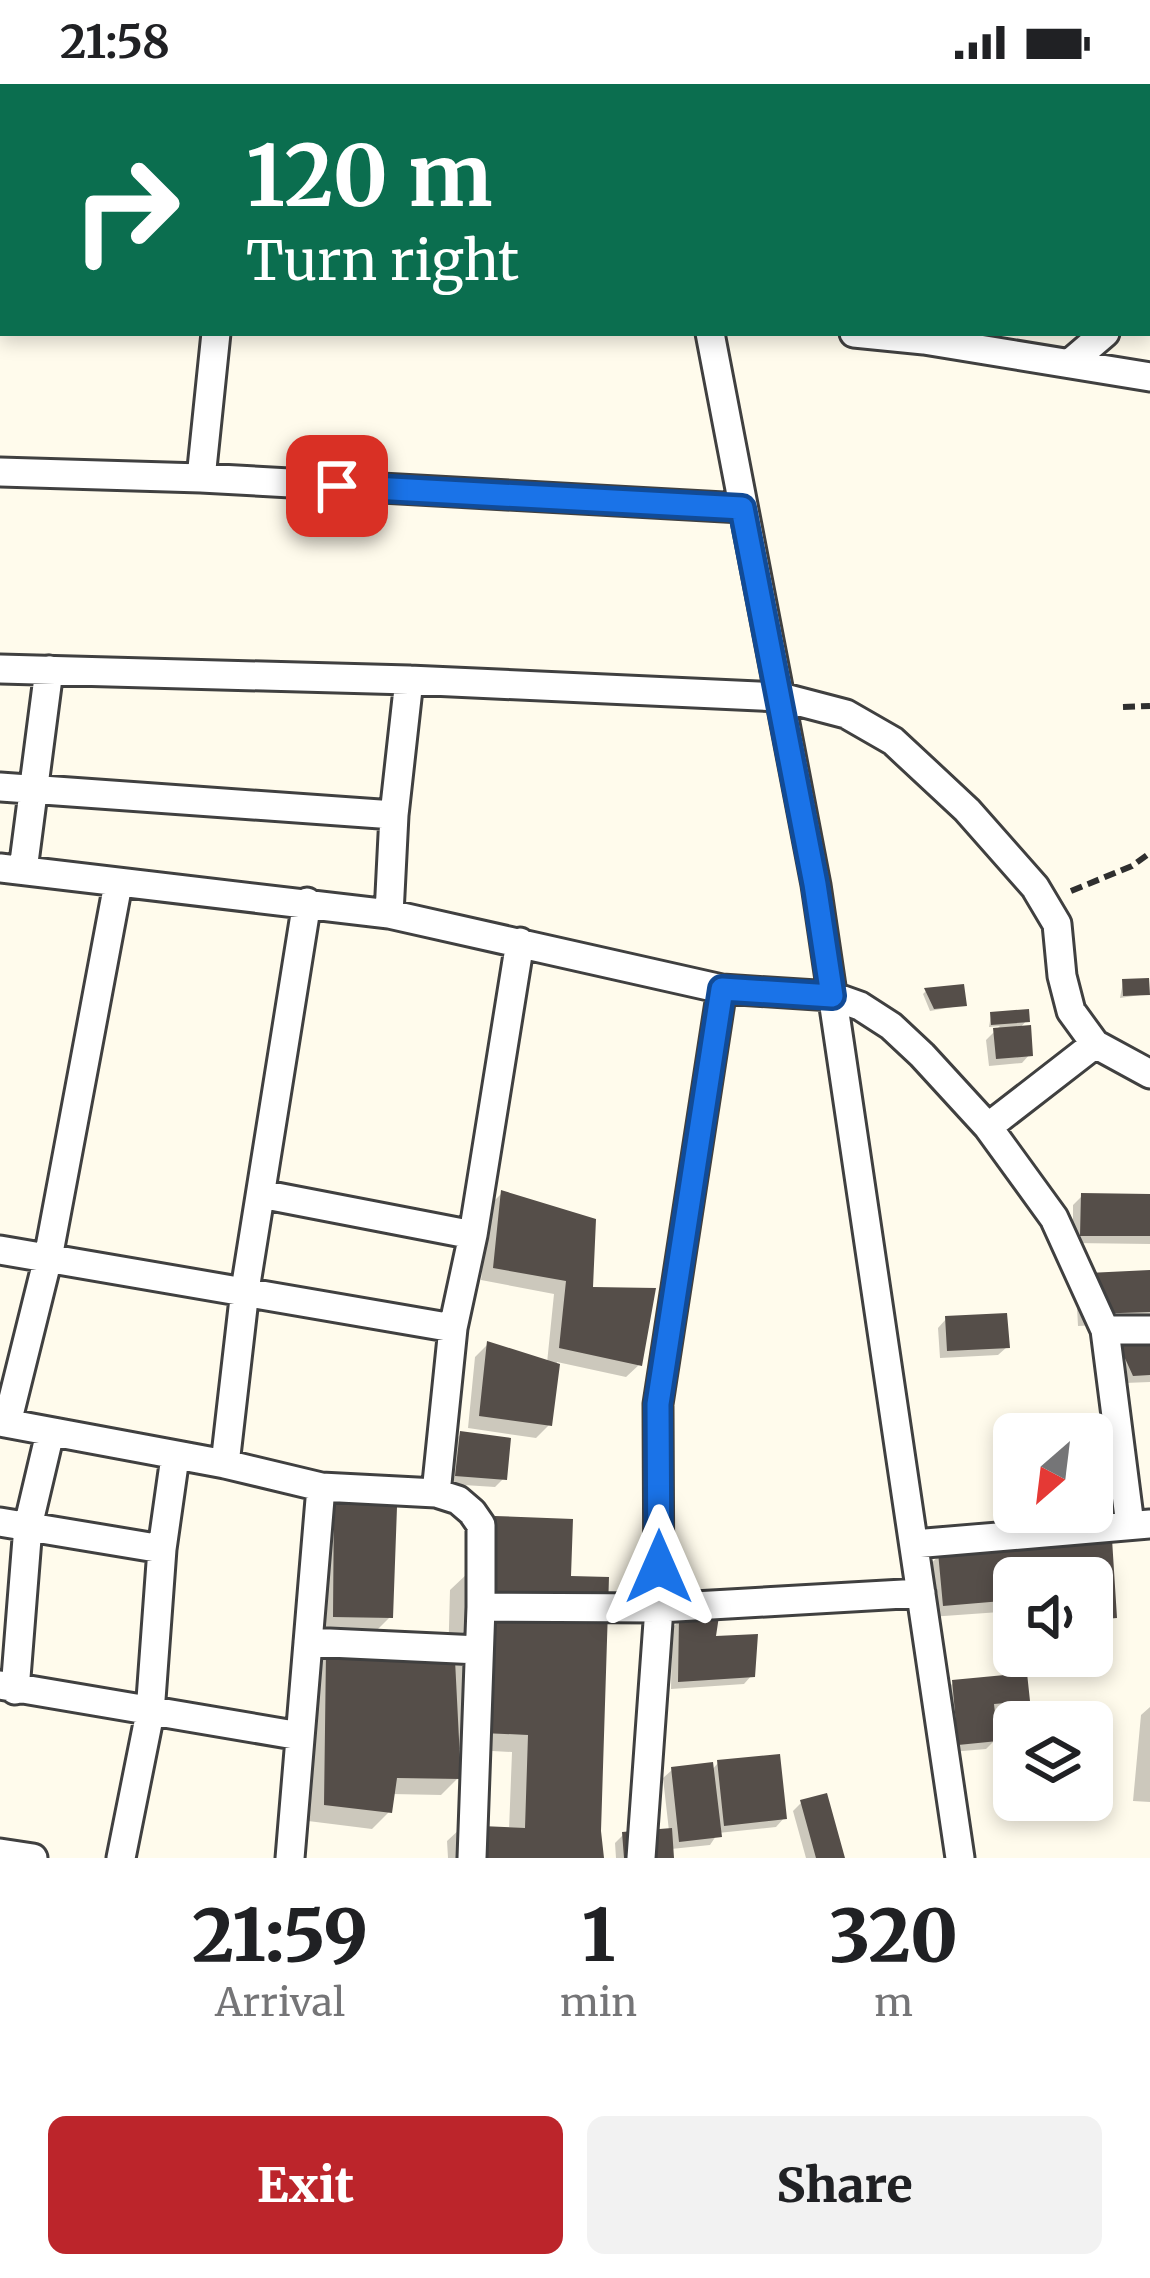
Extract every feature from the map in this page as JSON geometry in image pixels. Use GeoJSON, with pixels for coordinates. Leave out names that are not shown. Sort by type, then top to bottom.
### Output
{"type":"FeatureCollection","features":[{"type":"Feature","properties":{"kind":"street"},"geometry":{"type":"LineString","coordinates":[[202,478],[216,336]]}},
{"type":"Feature","properties":{"kind":"street"},"geometry":{"type":"LineString","coordinates":[[711,336],[781,697],[832,996],[960,1858]]}},
{"type":"Feature","properties":{"kind":"street"},"geometry":{"type":"LineString","coordinates":[[884,336],[1150,377]]}},
{"type":"Feature","properties":{"kind":"street"},"geometry":{"type":"LineString","coordinates":[[1070,363],[1102,336]]}},
{"type":"Feature","properties":{"kind":"street"},"geometry":{"type":"LineString","coordinates":[[0,472],[202,478],[742,508]]}},
{"type":"Feature","properties":{"kind":"street"},"geometry":{"type":"LineString","coordinates":[[0,669],[409,680],[781,697],[846,714],[893,741],[968,810],[1045,901],[1058,924],[1062,976],[1071,1012],[1095,1043],[1150,1074]]}},
{"type":"Feature","properties":{"kind":"street"},"geometry":{"type":"LineString","coordinates":[[49,670],[34,790],[12,869],[389,914],[722,989],[832,996],[860,1006],[891,1027],[988,1127],[1054,1218],[1106,1330],[1140,1525],[914,1544]]}},
{"type":"Feature","properties":{"kind":"street"},"geometry":{"type":"LineString","coordinates":[[389,914],[409,680]]}},
{"type":"Feature","properties":{"kind":"street"},"geometry":{"type":"LineString","coordinates":[[0,787],[394,815]]}},
{"type":"Feature","properties":{"kind":"street"},"geometry":{"type":"LineString","coordinates":[[118,884],[48,1258],[4,1423],[321,1487],[436,1493],[458,1500],[481,1525],[472,1858]]}},
{"type":"Feature","properties":{"kind":"street"},"geometry":{"type":"LineString","coordinates":[[224,1464],[245,1290],[307,902]]}},
{"type":"Feature","properties":{"kind":"street"},"geometry":{"type":"LineString","coordinates":[[436,1493],[453,1328],[520,942]]}},
{"type":"Feature","properties":{"kind":"street"},"geometry":{"type":"LineString","coordinates":[[641,1858],[659,1608],[658,1404],[722,989]]}},
{"type":"Feature","properties":{"kind":"street"},"geometry":{"type":"LineString","coordinates":[[988,1127],[1095,1043]]}},
{"type":"Feature","properties":{"kind":"street"},"geometry":{"type":"LineString","coordinates":[[260,1194],[472,1234]]}},
{"type":"Feature","properties":{"kind":"street"},"geometry":{"type":"LineString","coordinates":[[0,1250],[453,1328]]}},
{"type":"Feature","properties":{"kind":"street"},"geometry":{"type":"LineString","coordinates":[[1106,1330],[1150,1330]]}},
{"type":"Feature","properties":{"kind":"street"},"geometry":{"type":"LineString","coordinates":[[50,1433],[14,1524],[8,1687],[300,1736]]}},
{"type":"Feature","properties":{"kind":"street"},"geometry":{"type":"LineString","coordinates":[[121,1858],[150,1713],[162,1549],[175,1457]]}},
{"type":"Feature","properties":{"kind":"street"},"geometry":{"type":"LineString","coordinates":[[290,1858],[321,1487]]}},
{"type":"Feature","properties":{"kind":"street"},"geometry":{"type":"LineString","coordinates":[[14,1524],[162,1549]]}},
{"type":"Feature","properties":{"kind":"street"},"geometry":{"type":"LineString","coordinates":[[481,1607],[659,1608],[921,1593]]}},
{"type":"Feature","properties":{"kind":"street"},"geometry":{"type":"LineString","coordinates":[[308,1642],[479,1650]]}},
{"type":"Feature","properties":{"kind":"street"},"geometry":{"type":"LineString","coordinates":[[0,1853],[33,1858]]}},
{"type":"Feature","properties":{"kind":"path"},"geometry":{"type":"LineString","coordinates":[[1124,707],[1150,706]]}},
{"type":"Feature","properties":{"kind":"path"},"geometry":{"type":"LineString","coordinates":[[1045,901],[1132,866],[1150,853]]}},
{"type":"Feature","properties":{"kind":"building"},"geometry":{"type":"Polygon","coordinates":[[[1149,978],[1150,995],[1123,996],[1122,979],[1149,978]]]}},
{"type":"Feature","properties":{"kind":"building"},"geometry":{"type":"Polygon","coordinates":[[[964,984],[967,1006],[934,1009],[924,988],[964,984]]]}},
{"type":"Feature","properties":{"kind":"building"},"geometry":{"type":"Polygon","coordinates":[[[1029,1009],[1030,1022],[991,1025],[990,1012],[1029,1009]]]}},
{"type":"Feature","properties":{"kind":"building"},"geometry":{"type":"Polygon","coordinates":[[[1031,1025],[1033,1056],[996,1059],[993,1028],[1031,1025]]]}},
{"type":"Feature","properties":{"kind":"building"},"geometry":{"type":"Polygon","coordinates":[[[501,1190],[596,1219],[593,1287],[656,1288],[642,1366],[559,1348],[566,1281],[493,1268],[501,1190]]]}},
{"type":"Feature","properties":{"kind":"building"},"geometry":{"type":"Polygon","coordinates":[[[1081,1193],[1150,1194],[1150,1236],[1080,1236],[1081,1193]]]}},
{"type":"Feature","properties":{"kind":"building"},"geometry":{"type":"Polygon","coordinates":[[[1150,1270],[1150,1312],[1090,1314],[1088,1273],[1150,1270]]]}},
{"type":"Feature","properties":{"kind":"building"},"geometry":{"type":"Polygon","coordinates":[[[1007,1313],[1010,1348],[947,1351],[945,1316],[1007,1313]]]}},
{"type":"Feature","properties":{"kind":"building"},"geometry":{"type":"Polygon","coordinates":[[[487,1341],[560,1364],[552,1426],[479,1416],[487,1341]]]}},
{"type":"Feature","properties":{"kind":"building"},"geometry":{"type":"Polygon","coordinates":[[[1150,1341],[1150,1375],[1133,1376],[1118,1343],[1150,1341]]]}},
{"type":"Feature","properties":{"kind":"building"},"geometry":{"type":"Polygon","coordinates":[[[460,1431],[511,1438],[507,1480],[455,1476],[460,1431]]]}},
{"type":"Feature","properties":{"kind":"building"},"geometry":{"type":"Polygon","coordinates":[[[334,1497],[397,1507],[393,1618],[333,1617],[334,1497]]]}},
{"type":"Feature","properties":{"kind":"building"},"geometry":{"type":"Polygon","coordinates":[[[495,1516],[573,1519],[571,1576],[609,1577],[604,1858],[460,1858],[459,1825],[525,1828],[528,1735],[461,1732],[467,1570],[493,1571],[495,1516]]]}},
{"type":"Feature","properties":{"kind":"building"},"geometry":{"type":"Polygon","coordinates":[[[1112,1539],[1117,1618],[1113,1618],[1113,1557],[993,1557],[993,1602],[943,1606],[938,1552],[1112,1539]]]}},
{"type":"Feature","properties":{"kind":"building"},"geometry":{"type":"Polygon","coordinates":[[[719,1616],[716,1636],[758,1634],[755,1677],[678,1682],[679,1617],[719,1616]]]}},
{"type":"Feature","properties":{"kind":"building"},"geometry":{"type":"Polygon","coordinates":[[[326,1653],[455,1660],[461,1779],[397,1778],[392,1813],[324,1805],[326,1653]]]}},
{"type":"Feature","properties":{"kind":"building"},"geometry":{"type":"Polygon","coordinates":[[[1027,1677],[1030,1701],[993,1701],[993,1742],[958,1745],[952,1680],[1027,1677]]]}},
{"type":"Feature","properties":{"kind":"building"},"geometry":{"type":"Polygon","coordinates":[[[780,1754],[787,1819],[724,1826],[717,1760],[780,1754]]]}},
{"type":"Feature","properties":{"kind":"building"},"geometry":{"type":"Polygon","coordinates":[[[713,1762],[722,1837],[679,1842],[671,1767],[713,1762]]]}},
{"type":"Feature","properties":{"kind":"building"},"geometry":{"type":"Polygon","coordinates":[[[827,1793],[845,1858],[816,1858],[800,1800],[827,1793]]]}},
{"type":"Feature","properties":{"kind":"building"},"geometry":{"type":"Polygon","coordinates":[[[672,1828],[674,1858],[624,1858],[622,1832],[672,1828]]]}},
{"type":"Feature","properties":{"kind":"route"},"geometry":{"type":"LineString","coordinates":[[337,486],[742,508],[781,697],[832,996],[722,989],[658,1404],[659,1567]]}}]}
